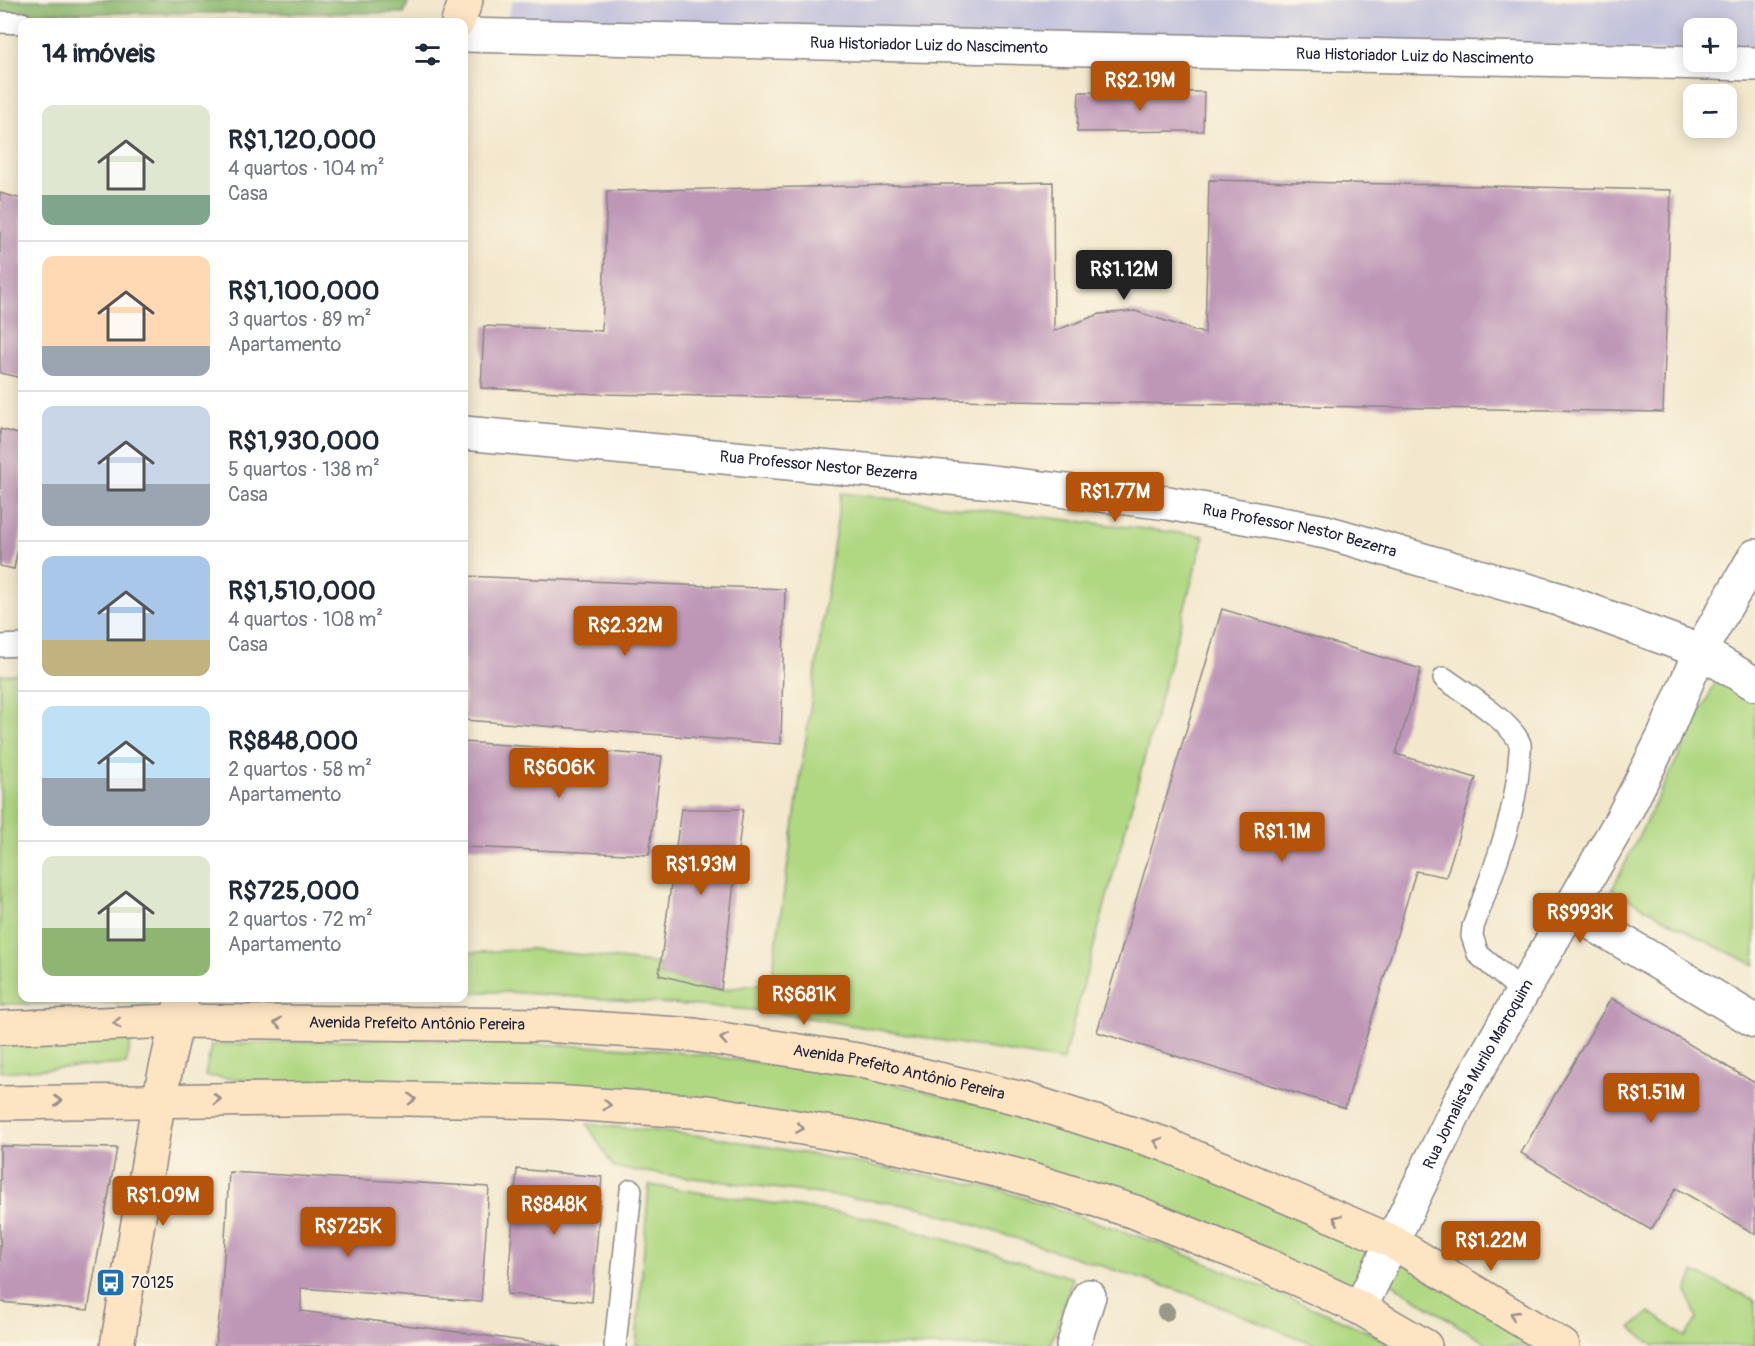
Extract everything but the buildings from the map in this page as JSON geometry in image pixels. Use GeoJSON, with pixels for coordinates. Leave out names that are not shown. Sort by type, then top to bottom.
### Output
{"type":"FeatureCollection","features":[{"type":"Feature","properties":{"kind":"street"},"geometry":{"type":"LineString","coordinates":[[459,18],[466,0]]}},
{"type":"Feature","properties":{"kind":"street","name":"Rua Historiador Luiz do Nascimento"},"geometry":{"type":"LineString","coordinates":[[468,35],[1755,64]]}},
{"type":"Feature","properties":{"kind":"street","name":"Rua Professor Nestor Bezerra"},"geometry":{"type":"LineString","coordinates":[[468,433],[971,480],[1179,505],[1326,532],[1558,599],[1700,651],[1755,684]]}},
{"type":"Feature","properties":{"kind":"street","name":"Rua Jornalista Murilo Marroquim"},"geometry":{"type":"LineString","coordinates":[[1360,1308],[1461,1099],[1623,817],[1664,736],[1700,651],[1755,556]]}},
{"type":"Feature","properties":{"kind":"street"},"geometry":{"type":"LineString","coordinates":[[1570,910],[1755,1021]]}},
{"type":"Feature","properties":{"kind":"street"},"geometry":{"type":"LineString","coordinates":[[117,1346],[159,1099],[178,1009]]}},
{"type":"Feature","properties":{"kind":"street","name":"Avenida Prefeito Antônio Pereira"},"geometry":{"type":"LineString","coordinates":[[0,1028],[178,1009],[544,1025],[694,1035],[858,1059],[1023,1099],[1164,1144],[1391,1241],[1563,1346]]}},
{"type":"Feature","properties":{"kind":"street"},"geometry":{"type":"LineString","coordinates":[[0,1103],[360,1098],[552,1102],[707,1112],[855,1137],[1012,1174],[1135,1212],[1269,1266],[1360,1308],[1425,1346]]}},
{"type":"Feature","properties":{"kind":"street"},"geometry":{"type":"LineString","coordinates":[[1073,1346],[1089,1296]]}},
{"type":"Feature","properties":{"kind":"lane"},"geometry":{"type":"LineString","coordinates":[[0,22],[18,23]]}},
{"type":"Feature","properties":{"kind":"lane"},"geometry":{"type":"LineString","coordinates":[[0,646],[18,645]]}},
{"type":"Feature","properties":{"kind":"lane"},"geometry":{"type":"LineString","coordinates":[[1444,678],[1483,705],[1509,729],[1520,745],[1518,776],[1504,839],[1473,927],[1472,936],[1478,954],[1523,992]]}},
{"type":"Feature","properties":{"kind":"lane"},"geometry":{"type":"LineString","coordinates":[[615,1346],[631,1190]]}},
{"type":"Feature","properties":{"kind":"shaded area"},"geometry":{"type":"Polygon","coordinates":[[[513,0],[1755,0],[1755,52],[1737,52],[1737,18],[1683,18],[1683,51],[501,37],[513,0]]]}},
{"type":"Feature","properties":{"kind":"green space"},"geometry":{"type":"Polygon","coordinates":[[[0,0],[409,0],[404,13],[0,13],[0,0]]]}},
{"type":"Feature","properties":{"kind":"green space"},"geometry":{"type":"Polygon","coordinates":[[[841,493],[1204,536],[1063,1061],[767,1011],[509,992],[468,992],[468,953],[531,949],[660,964],[659,975],[721,990],[771,982],[841,493]]]}},
{"type":"Feature","properties":{"kind":"green space"},"geometry":{"type":"Polygon","coordinates":[[[18,673],[18,1002],[154,1003],[0,1004],[0,675],[18,673]]]}},
{"type":"Feature","properties":{"kind":"green space"},"geometry":{"type":"Polygon","coordinates":[[[1720,673],[1755,693],[1755,965],[1709,943],[1612,890],[1720,673]]]}},
{"type":"Feature","properties":{"kind":"green space"},"geometry":{"type":"Polygon","coordinates":[[[133,1034],[126,1064],[0,1072],[0,1036],[133,1034]]]}},
{"type":"Feature","properties":{"kind":"green space"},"geometry":{"type":"Polygon","coordinates":[[[394,1038],[653,1049],[855,1075],[1034,1117],[1192,1168],[1371,1251],[1351,1293],[922,1143],[205,1076],[211,1045],[394,1038]]]}},
{"type":"Feature","properties":{"kind":"green space"},"geometry":{"type":"Polygon","coordinates":[[[587,1124],[714,1137],[995,1188],[1161,1244],[1360,1328],[1396,1346],[1319,1346],[1186,1293],[915,1206],[614,1168],[587,1124]]]}},
{"type":"Feature","properties":{"kind":"green space"},"geometry":{"type":"Polygon","coordinates":[[[649,1185],[878,1219],[1073,1278],[1050,1346],[636,1346],[649,1185]]]}},
{"type":"Feature","properties":{"kind":"green space"},"geometry":{"type":"Polygon","coordinates":[[[1394,1258],[1561,1346],[1490,1346],[1385,1279],[1394,1258]]]}},
{"type":"Feature","properties":{"kind":"green space"},"geometry":{"type":"Polygon","coordinates":[[[1694,1272],[1755,1300],[1755,1346],[1654,1346],[1631,1328],[1650,1312],[1685,1337],[1697,1319],[1687,1291],[1694,1272]]]}},
{"type":"Feature","properties":{"kind":"place","name":"70125"},"geometry":{"type":"Point","coordinates":[110,1283]}}]}
